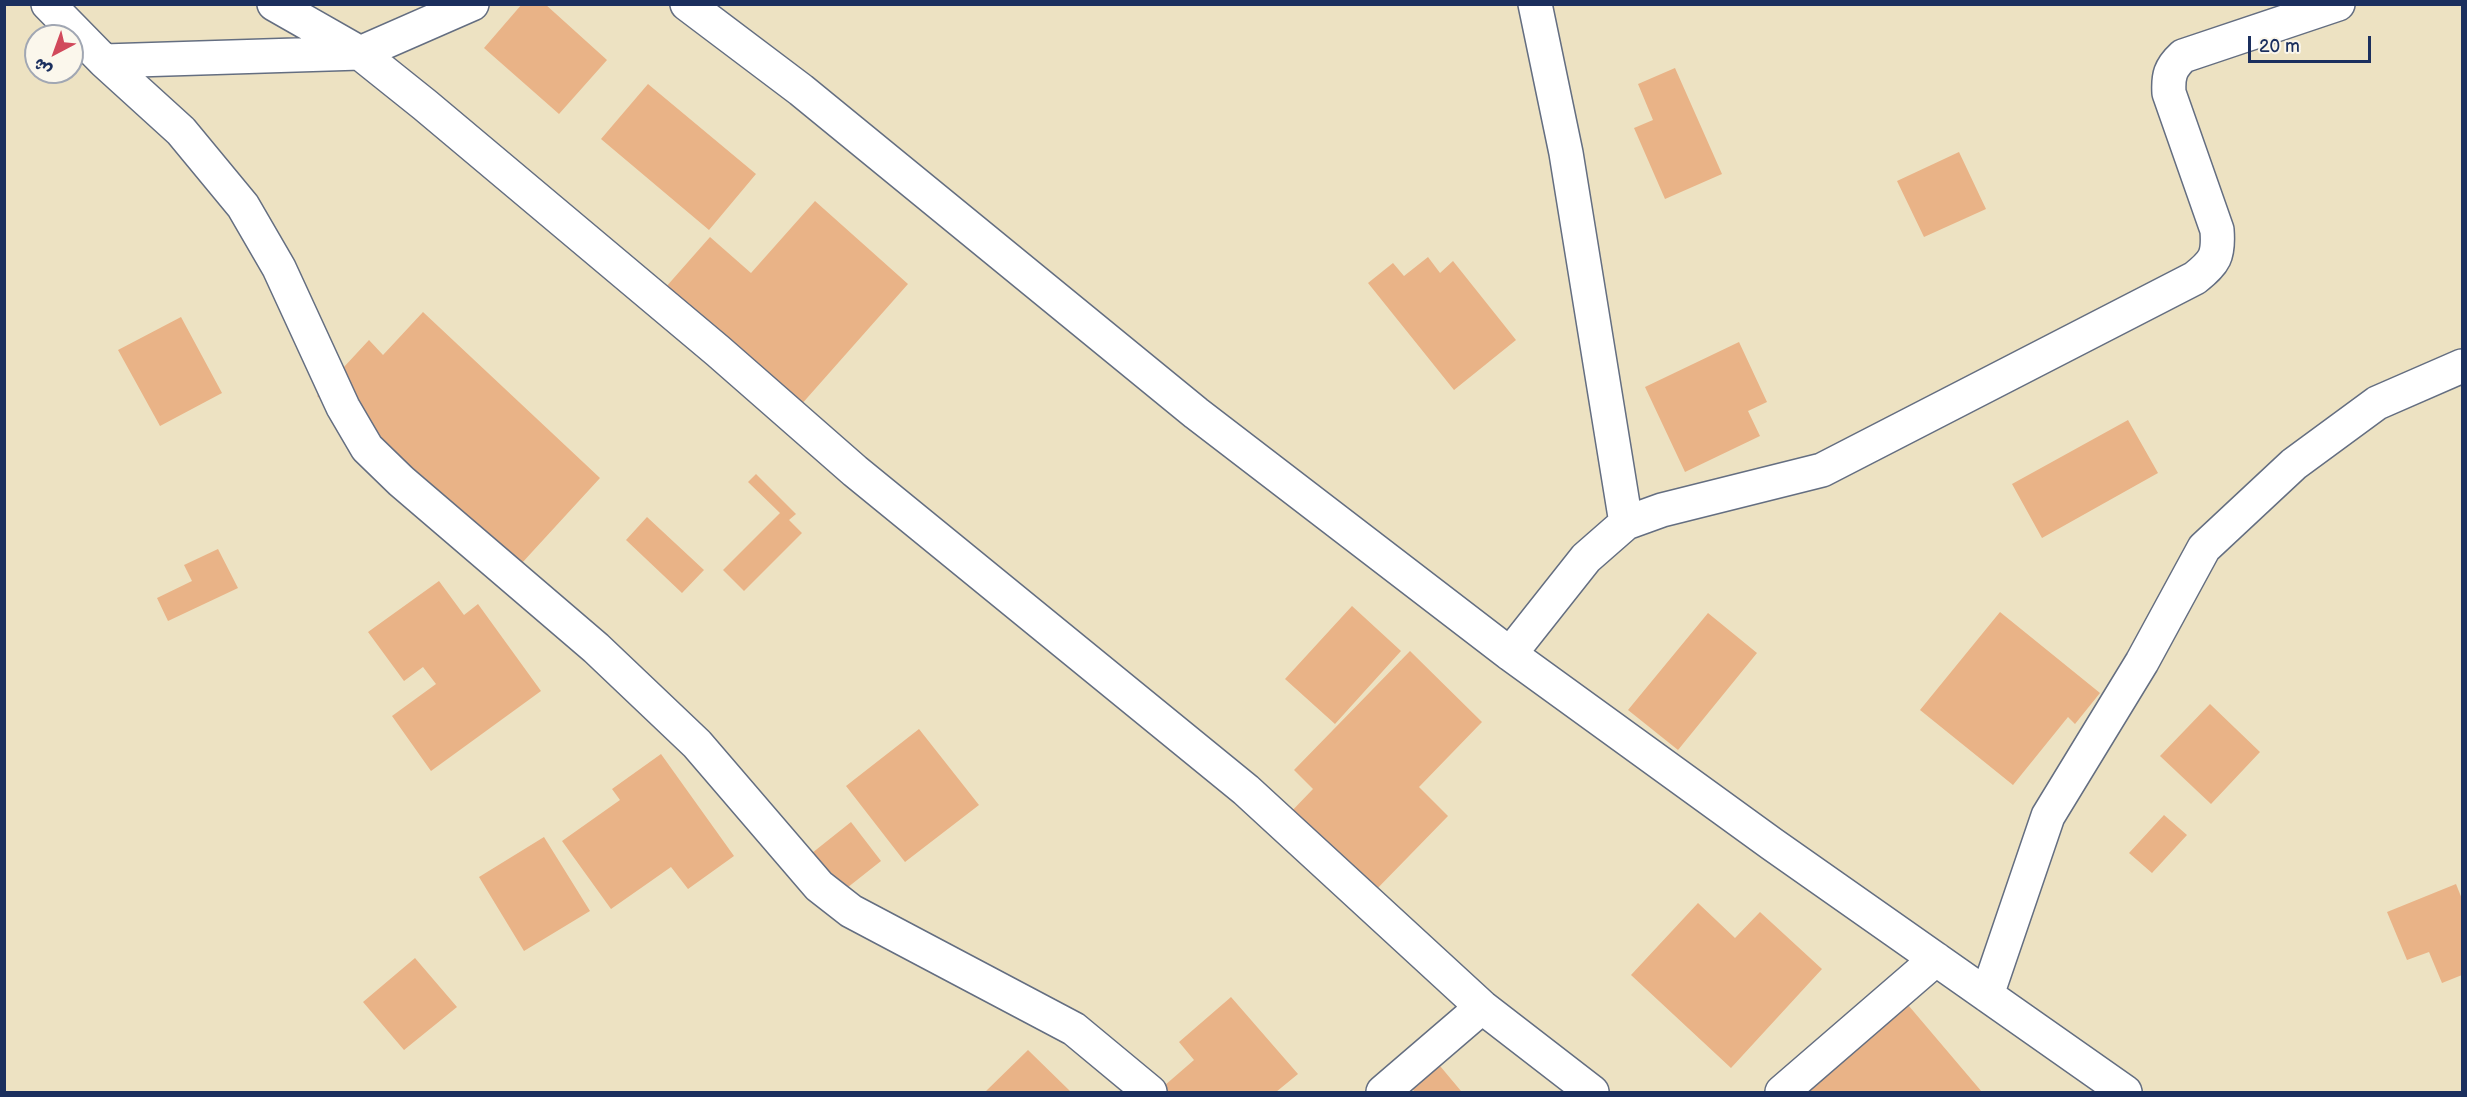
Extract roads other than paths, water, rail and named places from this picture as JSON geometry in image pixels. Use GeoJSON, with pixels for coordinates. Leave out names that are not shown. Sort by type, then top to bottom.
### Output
{"type":"FeatureCollection","features":[{"type":"Feature","properties":{"kind":"street"},"geometry":{"type":"LineString","coordinates":[[48,4],[104,61],[181,131],[243,206],[279,268],[343,407],[366,447],[401,481],[596,648],[697,744],[819,886],[850,911],[1074,1029],[1150,1092]]}},
{"type":"Feature","properties":{"kind":"street"},"geometry":{"type":"LineString","coordinates":[[274,4],[360,53],[718,351],[855,471],[1246,790],[1482,1007],[1592,1092]]}},
{"type":"Feature","properties":{"kind":"street"},"geometry":{"type":"LineString","coordinates":[[104,61],[360,53],[472,4]]}},
{"type":"Feature","properties":{"kind":"street"},"geometry":{"type":"LineString","coordinates":[[1535,4],[1566,153],[1626,523]]}},
{"type":"Feature","properties":{"kind":"street"},"geometry":{"type":"LineString","coordinates":[[1510,654],[1586,558],[1626,523],[1662,510],[1822,470],[2195,278],[2210,266],[2219,249],[2217,230],[2169,93],[2168,77],[2172,66],[2182,56],[2338,4]]}},
{"type":"Feature","properties":{"kind":"street"},"geometry":{"type":"LineString","coordinates":[[697,7],[1196,413],[1510,654],[2126,1092]]}},
{"type":"Feature","properties":{"kind":"street"},"geometry":{"type":"LineString","coordinates":[[1987,995],[2048,816],[2142,663],[2204,549],[2294,465],[2377,403],[2463,366]]}},
{"type":"Feature","properties":{"kind":"street"},"geometry":{"type":"LineString","coordinates":[[1782,1092],[1936,959]]}},
{"type":"Feature","properties":{"kind":"street"},"geometry":{"type":"LineString","coordinates":[[1383,1092],[1482,1007]]}}]}
